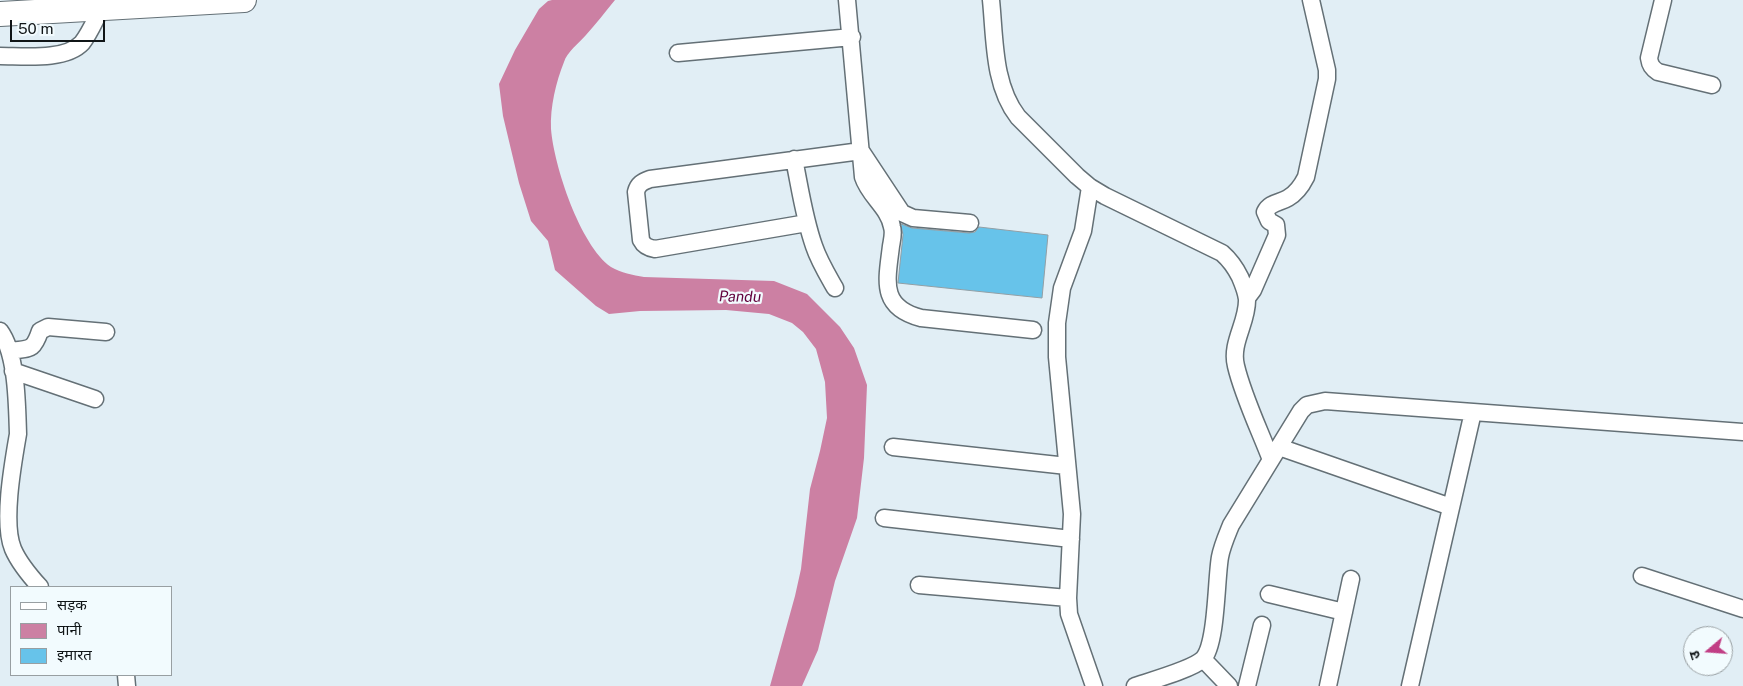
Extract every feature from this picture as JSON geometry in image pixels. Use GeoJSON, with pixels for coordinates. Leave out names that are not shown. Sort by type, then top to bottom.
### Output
{"type":"FeatureCollection","features":[{"type":"Feature","properties":{"kind":"highway"},"geometry":{"type":"LineString","coordinates":[[0,14],[244,0]]}},
{"type":"Feature","properties":{"kind":"street"},"geometry":{"type":"LineString","coordinates":[[847,0],[852,37],[861,151],[866,184],[886,213],[892,227],[887,280],[888,290],[894,301],[902,310],[912,316],[921,318],[1033,330]]}},
{"type":"Feature","properties":{"kind":"street"},"geometry":{"type":"LineString","coordinates":[[990,0],[1004,93],[1009,106],[1018,117],[1090,186],[1104,196],[1222,253],[1229,259],[1236,270],[1247,298],[1246,310],[1236,345],[1236,365],[1275,453],[1451,507]]}},
{"type":"Feature","properties":{"kind":"street"},"geometry":{"type":"LineString","coordinates":[[1247,298],[1253,290],[1277,235],[1278,230],[1276,226],[1269,221],[1265,212],[1271,204],[1288,199],[1293,195],[1301,187],[1306,177],[1327,70],[1311,0]]}},
{"type":"Feature","properties":{"kind":"street"},"geometry":{"type":"LineString","coordinates":[[1663,0],[1650,64],[1658,72],[1712,85]]}},
{"type":"Feature","properties":{"kind":"street"},"geometry":{"type":"LineString","coordinates":[[0,56],[44,56],[62,54],[72,50],[81,44],[101,9]]}},
{"type":"Feature","properties":{"kind":"street"},"geometry":{"type":"LineString","coordinates":[[678,53],[852,37]]}},
{"type":"Feature","properties":{"kind":"street"},"geometry":{"type":"LineString","coordinates":[[807,223],[655,249],[649,248],[641,240],[636,192],[642,182],[650,179],[861,151]]}},
{"type":"Feature","properties":{"kind":"street"},"geometry":{"type":"LineString","coordinates":[[861,151],[902,213],[913,218],[970,223]]}},
{"type":"Feature","properties":{"kind":"street"},"geometry":{"type":"LineString","coordinates":[[794,159],[807,223],[821,264],[834,288]]}},
{"type":"Feature","properties":{"kind":"street"},"geometry":{"type":"LineString","coordinates":[[1090,186],[1083,232],[1062,288],[1056,323],[1057,356],[1072,514],[1068,598],[1072,625],[1094,686]]}},
{"type":"Feature","properties":{"kind":"street"},"geometry":{"type":"LineString","coordinates":[[10,351],[33,346],[40,331],[48,328],[106,332]]}},
{"type":"Feature","properties":{"kind":"street"},"geometry":{"type":"LineString","coordinates":[[0,330],[6,339],[10,351],[18,434],[5,542],[39,586]]}},
{"type":"Feature","properties":{"kind":"street"},"geometry":{"type":"LineString","coordinates":[[13,371],[95,399]]}},
{"type":"Feature","properties":{"kind":"street"},"geometry":{"type":"LineString","coordinates":[[1135,686],[1193,665],[1203,659],[1211,641],[1222,547],[1231,524],[1301,411],[1313,402],[1325,401],[1743,432]]}},
{"type":"Feature","properties":{"kind":"street"},"geometry":{"type":"LineString","coordinates":[[1410,686],[1473,412]]}},
{"type":"Feature","properties":{"kind":"street"},"geometry":{"type":"LineString","coordinates":[[893,447],[1067,466]]}},
{"type":"Feature","properties":{"kind":"street"},"geometry":{"type":"LineString","coordinates":[[884,518],[1071,539]]}},
{"type":"Feature","properties":{"kind":"street"},"geometry":{"type":"LineString","coordinates":[[1642,576],[1743,609]]}},
{"type":"Feature","properties":{"kind":"street"},"geometry":{"type":"LineString","coordinates":[[1328,686],[1351,579]]}},
{"type":"Feature","properties":{"kind":"street"},"geometry":{"type":"LineString","coordinates":[[919,585],[1068,598]]}},
{"type":"Feature","properties":{"kind":"street"},"geometry":{"type":"LineString","coordinates":[[1269,594],[1344,612]]}},
{"type":"Feature","properties":{"kind":"street"},"geometry":{"type":"LineString","coordinates":[[1247,686],[1262,625]]}},
{"type":"Feature","properties":{"kind":"street"},"geometry":{"type":"LineString","coordinates":[[1203,659],[1229,686]]}},
{"type":"Feature","properties":{"kind":"water","name":"Pandu"},"geometry":{"type":"Polygon","coordinates":[[[552,0],[615,0],[566,58],[556,86],[551,121],[557,163],[570,204],[589,241],[600,256],[615,269],[627,274],[644,277],[774,281],[807,294],[840,327],[854,348],[867,385],[864,458],[857,518],[835,581],[818,650],[802,686],[770,686],[801,569],[810,489],[827,418],[825,382],[816,349],[803,332],[792,323],[769,314],[726,310],[640,311],[609,314],[596,306],[555,270],[548,241],[531,221],[519,183],[503,116],[499,84],[515,50],[539,9],[552,0]]]}},
{"type":"Feature","properties":{"kind":"building"},"geometry":{"type":"Polygon","coordinates":[[[901,224],[912,228],[969,233],[975,232],[979,227],[1048,235],[1042,298],[898,283],[903,235],[901,224]]]}}]}
